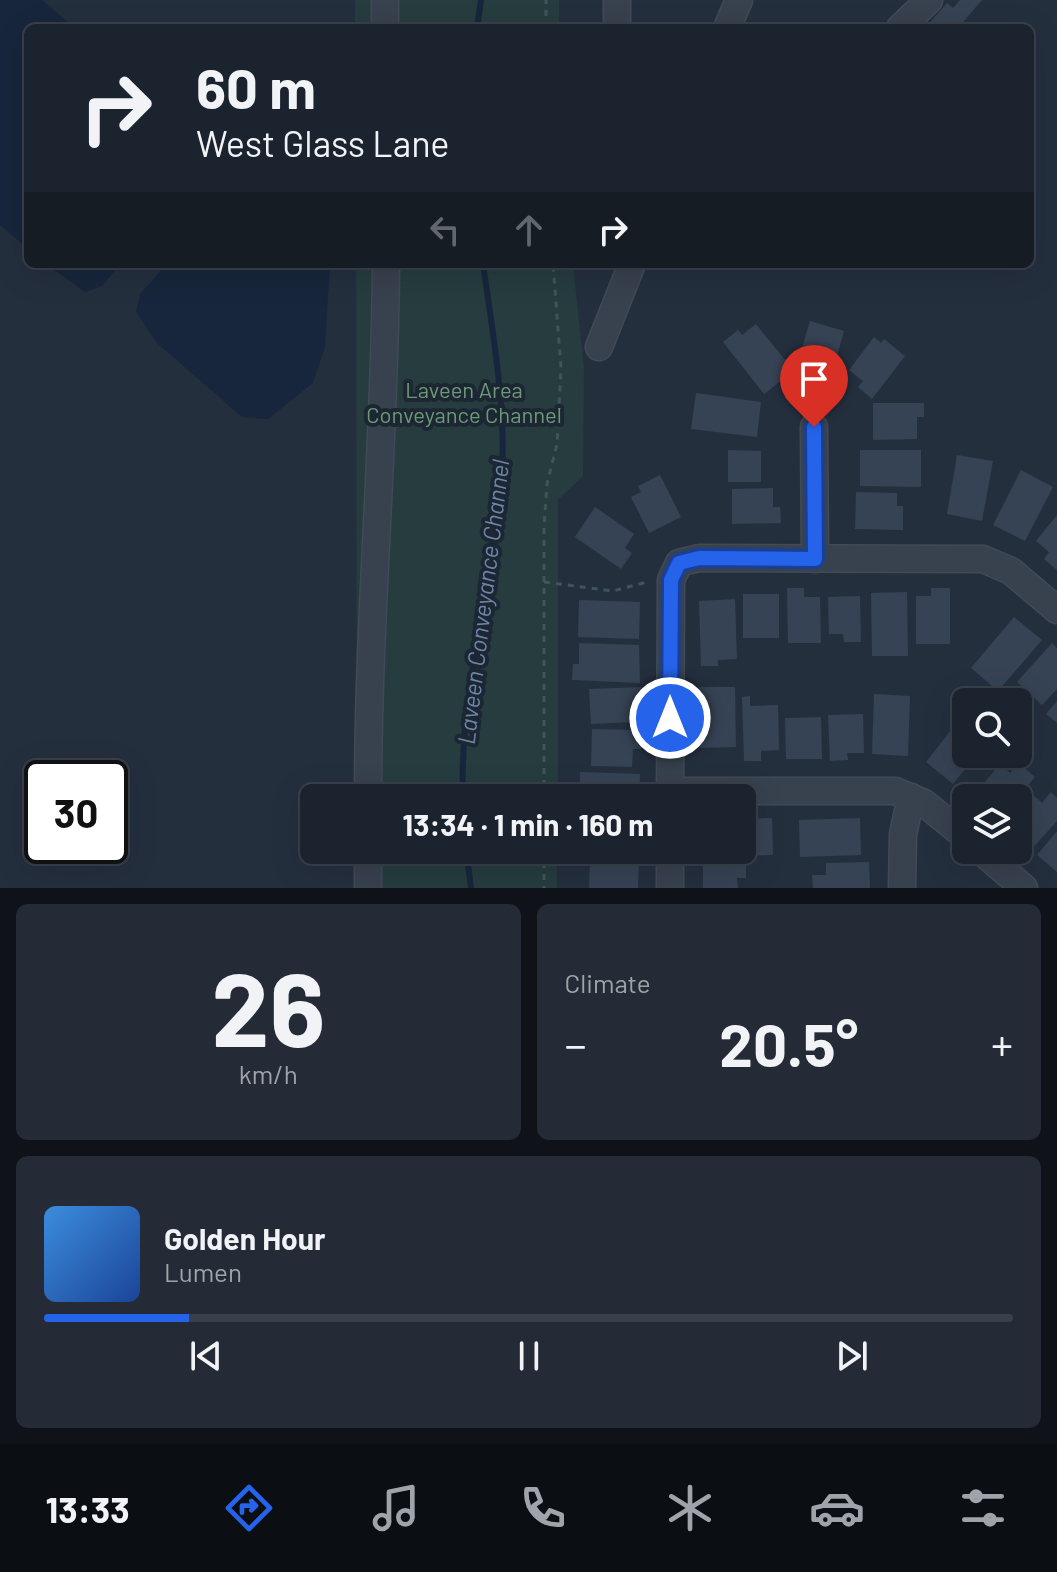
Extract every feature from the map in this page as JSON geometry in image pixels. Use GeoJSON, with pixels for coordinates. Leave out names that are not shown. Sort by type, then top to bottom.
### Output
{"type":"FeatureCollection","features":[{"type":"Feature","properties":{"kind":"street"},"geometry":{"type":"LineString","coordinates":[[385,0],[385,24]]}},
{"type":"Feature","properties":{"kind":"street"},"geometry":{"type":"LineString","coordinates":[[617,0],[617,24]]}},
{"type":"Feature","properties":{"kind":"street"},"geometry":{"type":"LineString","coordinates":[[729,24],[739,0]]}},
{"type":"Feature","properties":{"kind":"street"},"geometry":{"type":"LineString","coordinates":[[904,24],[929,0]]}},
{"type":"Feature","properties":{"kind":"street"},"geometry":{"type":"LineString","coordinates":[[368,784],[369,644],[385,401],[386,268]]}},
{"type":"Feature","properties":{"kind":"street"},"geometry":{"type":"LineString","coordinates":[[599,347],[630,268]]}},
{"type":"Feature","properties":{"kind":"street"},"geometry":{"type":"LineString","coordinates":[[814,427],[815,559]]}},
{"type":"Feature","properties":{"kind":"street"},"geometry":{"type":"LineString","coordinates":[[670,784],[671,580],[679,563],[699,558],[983,559],[1011,571],[1057,610]]}},
{"type":"Feature","properties":{"kind":"street"},"geometry":{"type":"LineString","coordinates":[[756,792],[879,790],[911,797],[952,825]]}},
{"type":"Feature","properties":{"kind":"street"},"geometry":{"type":"LineString","coordinates":[[902,888],[903,834],[911,797]]}},
{"type":"Feature","properties":{"kind":"street"},"geometry":{"type":"LineString","coordinates":[[368,864],[368,888]]}},
{"type":"Feature","properties":{"kind":"street"},"geometry":{"type":"LineString","coordinates":[[670,864],[670,888]]}},
{"type":"Feature","properties":{"kind":"street"},"geometry":{"type":"LineString","coordinates":[[996,864],[1024,888]]}},
{"type":"Feature","properties":{"kind":"path"},"geometry":{"type":"LineString","coordinates":[[546,0],[546,24]]}},
{"type":"Feature","properties":{"kind":"path"},"geometry":{"type":"LineString","coordinates":[[544,784],[544,527],[547,484],[557,444],[561,368],[553,268]]}},
{"type":"Feature","properties":{"kind":"path"},"geometry":{"type":"LineString","coordinates":[[544,582],[613,591],[671,580]]}},
{"type":"Feature","properties":{"kind":"path"},"geometry":{"type":"LineString","coordinates":[[544,864],[544,888]]}},
{"type":"Feature","properties":{"kind":"green space"},"geometry":{"type":"Polygon","coordinates":[[[355,0],[559,0],[559,24],[355,24],[355,0]]]}},
{"type":"Feature","properties":{"kind":"green space","name":"Laveen Area Conveyance Channel"},"geometry":{"type":"Polygon","coordinates":[[[356,268],[573,268],[584,368],[583,476],[558,500],[558,784],[357,784],[356,268]]]}},
{"type":"Feature","properties":{"kind":"green space"},"geometry":{"type":"Polygon","coordinates":[[[357,864],[557,864],[557,888],[357,888],[357,864]]]}},
{"type":"Feature","properties":{"kind":"water"},"geometry":{"type":"Polygon","coordinates":[[[0,0],[42,0],[70,24],[24,24],[24,246],[0,225],[0,0]]]}},
{"type":"Feature","properties":{"kind":"water"},"geometry":{"type":"Polygon","coordinates":[[[52,268],[118,268],[102,286],[85,292],[52,268]]]}},
{"type":"Feature","properties":{"kind":"water"},"geometry":{"type":"Polygon","coordinates":[[[163,268],[330,268],[325,347],[313,383],[268,419],[242,417],[157,343],[136,312],[140,294],[163,268]]]}},
{"type":"Feature","properties":{"kind":"building"},"geometry":{"type":"Polygon","coordinates":[[[960,0],[982,0],[961,24],[929,24],[947,3],[953,8],[960,0]]]}},
{"type":"Feature","properties":{"kind":"building"},"geometry":{"type":"Polygon","coordinates":[[[810,321],[844,331],[834,366],[818,362],[815,371],[797,365],[810,321]]]}},
{"type":"Feature","properties":{"kind":"building"},"geometry":{"type":"Polygon","coordinates":[[[756,324],[794,371],[764,394],[723,342],[738,330],[742,335],[756,324]]]}},
{"type":"Feature","properties":{"kind":"building"},"geometry":{"type":"Polygon","coordinates":[[[874,337],[881,343],[884,339],[905,356],[872,399],[858,387],[863,381],[849,370],[874,337]]]}},
{"type":"Feature","properties":{"kind":"building"},"geometry":{"type":"Polygon","coordinates":[[[696,393],[761,402],[757,437],[691,429],[696,393]]]}},
{"type":"Feature","properties":{"kind":"building"},"geometry":{"type":"Polygon","coordinates":[[[873,403],[924,403],[924,417],[917,417],[917,439],[873,440],[873,403]]]}},
{"type":"Feature","properties":{"kind":"building"},"geometry":{"type":"Polygon","coordinates":[[[728,450],[761,451],[761,482],[728,482],[728,450]]]}},
{"type":"Feature","properties":{"kind":"building"},"geometry":{"type":"Polygon","coordinates":[[[860,450],[921,450],[921,487],[860,486],[860,450]]]}},
{"type":"Feature","properties":{"kind":"building"},"geometry":{"type":"Polygon","coordinates":[[[957,455],[993,461],[982,521],[947,514],[957,455]]]}},
{"type":"Feature","properties":{"kind":"building"},"geometry":{"type":"Polygon","coordinates":[[[1021,470],[1053,487],[1025,541],[993,525],[1021,470]]]}},
{"type":"Feature","properties":{"kind":"building"},"geometry":{"type":"Polygon","coordinates":[[[660,475],[681,517],[649,533],[631,497],[641,492],[638,486],[660,475]]]}},
{"type":"Feature","properties":{"kind":"building"},"geometry":{"type":"Polygon","coordinates":[[[773,488],[773,507],[780,507],[781,523],[732,524],[732,489],[773,488]]]}},
{"type":"Feature","properties":{"kind":"building"},"geometry":{"type":"Polygon","coordinates":[[[856,492],[897,493],[897,506],[903,506],[903,530],[855,529],[856,492]]]}},
{"type":"Feature","properties":{"kind":"building"},"geometry":{"type":"Polygon","coordinates":[[[595,507],[634,534],[625,548],[632,553],[621,569],[575,537],[595,507]]]}},
{"type":"Feature","properties":{"kind":"building"},"geometry":{"type":"Polygon","coordinates":[[[1057,515],[1057,570],[1044,559],[1049,552],[1036,541],[1057,515]]]}},
{"type":"Feature","properties":{"kind":"building"},"geometry":{"type":"Polygon","coordinates":[[[787,588],[804,588],[804,597],[820,597],[821,643],[788,643],[787,588]]]}},
{"type":"Feature","properties":{"kind":"building"},"geometry":{"type":"Polygon","coordinates":[[[931,588],[950,588],[950,644],[916,644],[916,596],[931,596],[931,588]]]}},
{"type":"Feature","properties":{"kind":"building"},"geometry":{"type":"Polygon","coordinates":[[[907,592],[908,656],[872,656],[871,593],[907,592]]]}},
{"type":"Feature","properties":{"kind":"building"},"geometry":{"type":"Polygon","coordinates":[[[743,594],[779,594],[779,638],[743,638],[743,594]]]}},
{"type":"Feature","properties":{"kind":"building"},"geometry":{"type":"Polygon","coordinates":[[[860,596],[861,642],[844,642],[843,634],[829,634],[828,597],[860,596]]]}},
{"type":"Feature","properties":{"kind":"building"},"geometry":{"type":"Polygon","coordinates":[[[735,599],[737,659],[718,660],[718,666],[701,666],[699,601],[735,599]]]}},
{"type":"Feature","properties":{"kind":"building"},"geometry":{"type":"Polygon","coordinates":[[[579,600],[640,602],[639,639],[578,637],[579,600]]]}},
{"type":"Feature","properties":{"kind":"building"},"geometry":{"type":"Polygon","coordinates":[[[1014,617],[1042,640],[1001,688],[994,688],[971,668],[1014,617]]]}},
{"type":"Feature","properties":{"kind":"building"},"geometry":{"type":"Polygon","coordinates":[[[579,643],[639,645],[640,683],[572,680],[573,664],[579,664],[579,643]]]}},
{"type":"Feature","properties":{"kind":"building"},"geometry":{"type":"Polygon","coordinates":[[[1052,643],[1057,648],[1057,689],[1042,705],[1032,696],[1032,688],[1024,688],[1017,682],[1052,643]]]}},
{"type":"Feature","properties":{"kind":"building"},"geometry":{"type":"Polygon","coordinates":[[[641,687],[641,706],[633,706],[634,722],[591,724],[589,689],[641,687]]]}},
{"type":"Feature","properties":{"kind":"building"},"geometry":{"type":"Polygon","coordinates":[[[699,687],[735,687],[736,747],[700,748],[699,687]]]}},
{"type":"Feature","properties":{"kind":"building"},"geometry":{"type":"Polygon","coordinates":[[[874,694],[910,696],[908,756],[872,754],[874,694]]]}},
{"type":"Feature","properties":{"kind":"building"},"geometry":{"type":"Polygon","coordinates":[[[750,696],[750,706],[778,705],[779,750],[761,751],[761,761],[744,761],[742,697],[750,696]]]}},
{"type":"Feature","properties":{"kind":"building"},"geometry":{"type":"Polygon","coordinates":[[[1057,701],[1057,723],[1046,714],[1057,701]]]}},
{"type":"Feature","properties":{"kind":"building"},"geometry":{"type":"Polygon","coordinates":[[[863,714],[864,753],[847,753],[848,760],[830,761],[828,715],[863,714]]]}},
{"type":"Feature","properties":{"kind":"building"},"geometry":{"type":"Polygon","coordinates":[[[821,717],[822,759],[786,759],[785,718],[821,717]]]}},
{"type":"Feature","properties":{"kind":"building"},"geometry":{"type":"Polygon","coordinates":[[[592,729],[642,730],[641,749],[633,749],[632,767],[591,766],[592,729]]]}},
{"type":"Feature","properties":{"kind":"building"},"geometry":{"type":"Polygon","coordinates":[[[952,729],[952,768],[966,768],[953,784],[926,762],[952,729]]]}},
{"type":"Feature","properties":{"kind":"building"},"geometry":{"type":"Polygon","coordinates":[[[997,768],[1004,768],[1010,773],[1014,768],[1024,768],[1035,777],[1029,784],[983,784],[997,768]]]}},
{"type":"Feature","properties":{"kind":"building"},"geometry":{"type":"Polygon","coordinates":[[[580,772],[640,774],[640,784],[580,784],[580,772]]]}},
{"type":"Feature","properties":{"kind":"building"},"geometry":{"type":"Polygon","coordinates":[[[1051,792],[1057,798],[1057,821],[1032,849],[1032,796],[1042,803],[1051,792]]]}},
{"type":"Feature","properties":{"kind":"building"},"geometry":{"type":"Polygon","coordinates":[[[772,818],[773,855],[756,856],[756,819],[772,818]]]}},
{"type":"Feature","properties":{"kind":"building"},"geometry":{"type":"Polygon","coordinates":[[[860,818],[861,855],[800,857],[799,820],[860,818]]]}},
{"type":"Feature","properties":{"kind":"building"},"geometry":{"type":"Polygon","coordinates":[[[1057,831],[1057,872],[1037,855],[1057,831]]]}},
{"type":"Feature","properties":{"kind":"building"},"geometry":{"type":"Polygon","coordinates":[[[869,862],[870,888],[813,888],[812,875],[826,875],[826,863],[869,862]]]}},
{"type":"Feature","properties":{"kind":"building"},"geometry":{"type":"Polygon","coordinates":[[[590,864],[639,864],[638,888],[589,888],[590,864]]]}},
{"type":"Feature","properties":{"kind":"building"},"geometry":{"type":"Polygon","coordinates":[[[703,864],[746,864],[746,878],[737,878],[738,888],[703,888],[703,864]]]}},
{"type":"Feature","properties":{"kind":"waterway","name":"Laveen Conveyance Channel"},"geometry":{"type":"LineString","coordinates":[[478,24],[481,0]]}},
{"type":"Feature","properties":{"kind":"waterway","name":"Laveen Conveyance Channel"},"geometry":{"type":"LineString","coordinates":[[463,784],[470,686],[495,538],[502,472],[499,382],[484,268]]}},
{"type":"Feature","properties":{"kind":"waterway","name":"Laveen Conveyance Channel"},"geometry":{"type":"LineString","coordinates":[[468,864],[471,888]]}},
{"type":"Feature","properties":{"kind":"route"},"geometry":{"type":"LineString","coordinates":[[670,718],[671,580],[679,563],[699,558],[815,559],[814,427]]}}]}
